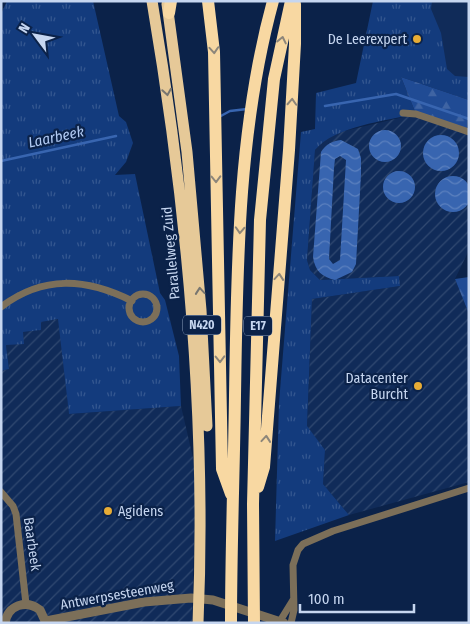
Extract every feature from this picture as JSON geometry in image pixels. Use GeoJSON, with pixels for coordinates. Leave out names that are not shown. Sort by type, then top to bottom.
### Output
{"type":"FeatureCollection","features":[{"type":"Feature","properties":{"kind":"highway","name":"Parallelweg Zuid"},"geometry":{"type":"LineString","coordinates":[[152,1],[176,156],[199,403],[202,609],[204,623]]}},
{"type":"Feature","properties":{"kind":"highway"},"geometry":{"type":"LineString","coordinates":[[208,1],[214,52],[216,106],[222,470],[234,501]]}},
{"type":"Feature","properties":{"kind":"highway","name":"E17"},"geometry":{"type":"LineString","coordinates":[[231,622],[238,257],[247,147],[256,77],[273,1]]}},
{"type":"Feature","properties":{"kind":"highway","name":"E17"},"geometry":{"type":"LineString","coordinates":[[254,623],[253,504],[257,407],[260,220],[274,79],[291,1]]}},
{"type":"Feature","properties":{"kind":"highway"},"geometry":{"type":"LineString","coordinates":[[253,504],[264,467],[289,150],[295,44],[295,1]]}},
{"type":"Feature","properties":{"kind":"highway","name":"Parallelweg Zuid"},"geometry":{"type":"LineString","coordinates":[[169,5],[188,152],[207,410],[202,580]]}},
{"type":"Feature","properties":{"kind":"highway","name":"Parallelweg Zuid"},"geometry":{"type":"LineString","coordinates":[[198,623],[202,609]]}},
{"type":"Feature","properties":{"kind":"street"},"geometry":{"type":"LineString","coordinates":[[403,113],[416,114],[469,132]]}},
{"type":"Feature","properties":{"kind":"street"},"geometry":{"type":"LineString","coordinates":[[1,307],[14,297],[42,286],[60,283],[104,288],[132,301]]}},
{"type":"Feature","properties":{"kind":"street"},"geometry":{"type":"LineString","coordinates":[[291,623],[294,600],[293,565],[298,550],[305,542],[325,533],[469,488]]}},
{"type":"Feature","properties":{"kind":"street","name":"Baarbeek"},"geometry":{"type":"LineString","coordinates":[[1,492],[13,506],[16,514],[26,604]]}},
{"type":"Feature","properties":{"kind":"street","name":"Antwerpsesteenweg"},"geometry":{"type":"LineString","coordinates":[[46,622],[144,602],[180,598],[213,600],[282,622],[294,600]]}},
{"type":"Feature","properties":{"kind":"street"},"geometry":{"type":"LineString","coordinates":[[5,623],[11,610],[18,605],[26,604],[40,610],[46,622]]}},
{"type":"Feature","properties":{"kind":"shaded area"},"geometry":{"type":"Polygon","coordinates":[[[373,1],[469,1],[469,100],[373,1]]]}},
{"type":"Feature","properties":{"kind":"shaded area"},"geometry":{"type":"Polygon","coordinates":[[[416,114],[467,131],[469,136],[469,250],[455,279],[469,314],[469,482],[349,515],[323,484],[325,450],[307,427],[312,299],[400,286],[399,276],[320,280],[310,270],[307,260],[315,150],[323,140],[336,133],[416,114]]]}},
{"type":"Feature","properties":{"kind":"shaded area"},"geometry":{"type":"Polygon","coordinates":[[[59,319],[69,414],[181,406],[196,471],[192,623],[1,623],[1,371],[9,369],[6,345],[23,332],[41,330],[40,322],[59,319]]]}},
{"type":"Feature","properties":{"kind":"green space"},"geometry":{"type":"Polygon","coordinates":[[[7,1],[93,1],[119,116],[126,122],[133,143],[126,162],[115,175],[135,174],[160,293],[165,300],[179,356],[181,406],[69,414],[58,319],[41,322],[41,330],[23,332],[24,344],[6,345],[9,369],[1,371],[1,14],[7,1]]]}},
{"type":"Feature","properties":{"kind":"green space"},"geometry":{"type":"Polygon","coordinates":[[[373,1],[432,1],[431,9],[441,33],[447,69],[455,76],[469,77],[469,100],[401,77],[416,114],[348,130],[335,135],[315,150],[307,260],[310,270],[320,280],[399,276],[400,286],[312,299],[307,426],[325,450],[323,484],[349,515],[275,541],[279,403],[301,132],[315,129],[316,93],[356,83],[373,1]]]}},
{"type":"Feature","properties":{"kind":"green space"},"geometry":{"type":"Polygon","coordinates":[[[401,77],[469,100],[467,131],[416,114],[401,77]]]}},
{"type":"Feature","properties":{"kind":"green space"},"geometry":{"type":"Polygon","coordinates":[[[469,277],[469,314],[455,279],[469,277]]]}},
{"type":"Feature","properties":{"kind":"water"},"geometry":{"type":"Polygon","coordinates":[[[385,130],[391,131],[396,135],[400,140],[400,152],[396,157],[391,161],[385,162],[379,161],[374,157],[370,152],[369,146],[370,140],[374,135],[379,131],[385,130]]]}},
{"type":"Feature","properties":{"kind":"water"},"geometry":{"type":"Polygon","coordinates":[[[441,135],[448,136],[454,140],[458,146],[458,160],[454,166],[448,170],[441,171],[434,170],[428,166],[424,160],[423,153],[424,146],[428,140],[434,136],[441,135]]]}},
{"type":"Feature","properties":{"kind":"water"},"geometry":{"type":"Polygon","coordinates":[[[341,140],[358,149],[361,158],[361,174],[356,264],[352,272],[335,280],[320,273],[315,266],[313,257],[321,152],[332,142],[341,140]],[[340,156],[335,159],[329,259],[333,264],[340,260],[346,160],[340,156]]]}},
{"type":"Feature","properties":{"kind":"water"},"geometry":{"type":"Polygon","coordinates":[[[399,171],[405,172],[410,176],[414,181],[414,193],[410,198],[405,202],[399,203],[393,202],[388,198],[384,193],[383,187],[384,181],[388,176],[393,172],[399,171]]]}},
{"type":"Feature","properties":{"kind":"water"},"geometry":{"type":"Polygon","coordinates":[[[453,176],[460,177],[466,181],[470,187],[470,201],[466,207],[460,211],[453,212],[446,211],[440,207],[436,201],[435,194],[436,187],[440,181],[446,177],[453,176]]]}},
{"type":"Feature","properties":{"kind":"waterway","name":"Laarbeek"},"geometry":{"type":"LineString","coordinates":[[325,106],[396,94],[469,119]]}},
{"type":"Feature","properties":{"kind":"waterway"},"geometry":{"type":"LineString","coordinates":[[219,117],[230,111],[247,109]]}},
{"type":"Feature","properties":{"kind":"waterway","name":"Laarbeek"},"geometry":{"type":"LineString","coordinates":[[1,161],[116,136]]}},
{"type":"Feature","properties":{"kind":"place","name":"De Leerexpert"},"geometry":{"type":"Point","coordinates":[417,39]}},
{"type":"Feature","properties":{"kind":"place","name":"Datacenter Burcht"},"geometry":{"type":"Point","coordinates":[418,386]}},
{"type":"Feature","properties":{"kind":"place","name":"Agidens"},"geometry":{"type":"Point","coordinates":[108,511]}}]}
